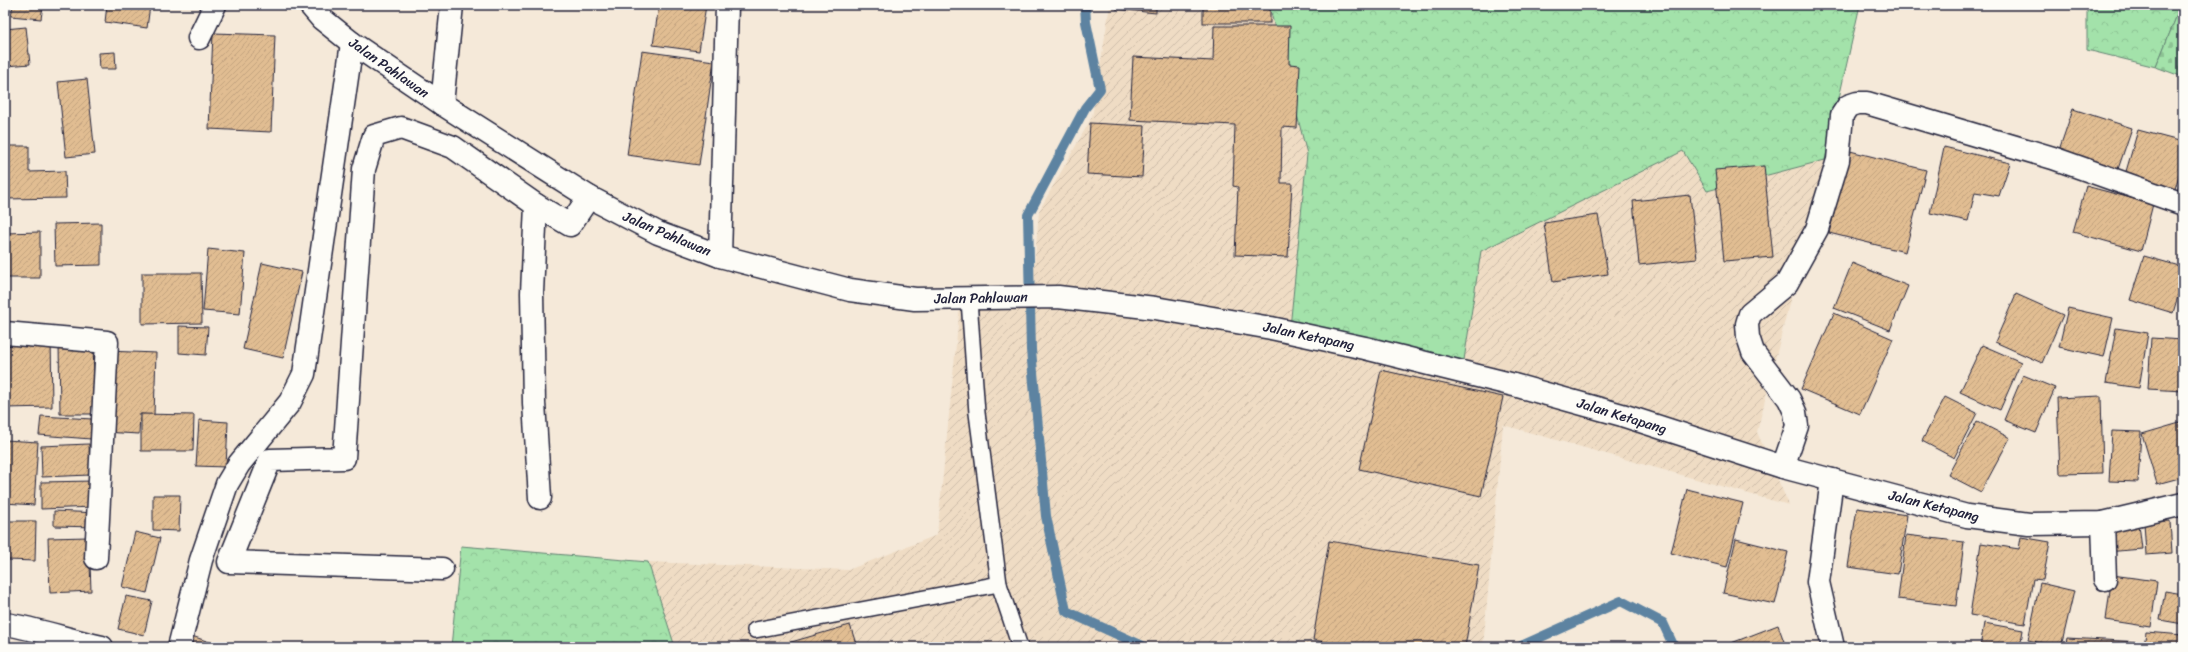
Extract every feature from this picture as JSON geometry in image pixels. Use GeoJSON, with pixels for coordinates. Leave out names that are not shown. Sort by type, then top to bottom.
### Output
{"type":"FeatureCollection","features":[{"type":"Feature","properties":{"kind":"street"},"geometry":{"type":"LineString","coordinates":[[199,38],[215,5]]}},
{"type":"Feature","properties":{"kind":"street","name":"Jalan Pahlawan"},"geometry":{"type":"LineString","coordinates":[[310,5],[322,19],[352,43],[442,104],[589,197],[658,233],[720,256],[850,290],[915,299],[969,300],[1058,297]]}},
{"type":"Feature","properties":{"kind":"street"},"geometry":{"type":"LineString","coordinates":[[442,104],[452,5]]}},
{"type":"Feature","properties":{"kind":"street"},"geometry":{"type":"LineString","coordinates":[[720,256],[726,5]]}},
{"type":"Feature","properties":{"kind":"street"},"geometry":{"type":"LineString","coordinates":[[180,647],[201,560],[227,484],[239,464],[290,402],[304,374],[352,43]]}},
{"type":"Feature","properties":{"kind":"street"},"geometry":{"type":"LineString","coordinates":[[1783,467],[1796,426],[1795,412],[1789,399],[1753,352],[1748,337],[1747,324],[1750,314],[1787,282],[1816,229],[1838,160],[1842,115],[1848,106],[1856,103],[1867,103],[2053,158],[2183,204]]}},
{"type":"Feature","properties":{"kind":"street"},"geometry":{"type":"LineString","coordinates":[[442,569],[229,562],[270,460],[344,458],[364,169],[374,136],[401,128],[454,147],[536,206],[570,225],[589,197]]}},
{"type":"Feature","properties":{"kind":"street"},"geometry":{"type":"LineString","coordinates":[[536,206],[532,301],[534,403],[540,498]]}},
{"type":"Feature","properties":{"kind":"street","name":"Jalan Ketapang"},"geometry":{"type":"LineString","coordinates":[[1058,297],[1155,308],[1271,328],[1365,348],[1514,384],[1615,413],[1783,467],[1966,516],[2029,524],[2103,523],[2183,504]]}},
{"type":"Feature","properties":{"kind":"street"},"geometry":{"type":"LineString","coordinates":[[5,333],[107,342],[96,558]]}},
{"type":"Feature","properties":{"kind":"street"},"geometry":{"type":"LineString","coordinates":[[1832,480],[1818,582],[1833,647]]}},
{"type":"Feature","properties":{"kind":"street"},"geometry":{"type":"LineString","coordinates":[[2103,523],[2106,579]]}},
{"type":"Feature","properties":{"kind":"street"},"geometry":{"type":"LineString","coordinates":[[5,624],[29,628],[72,641],[102,647]]}},
{"type":"Feature","properties":{"kind":"lane"},"geometry":{"type":"LineString","coordinates":[[969,300],[977,413],[999,584],[1020,647]]}},
{"type":"Feature","properties":{"kind":"lane"},"geometry":{"type":"LineString","coordinates":[[755,630],[999,584]]}},
{"type":"Feature","properties":{"kind":"shaded area"},"geometry":{"type":"Polygon","coordinates":[[[1110,5],[1269,5],[1307,153],[1290,327],[1464,360],[1480,251],[1683,151],[1708,191],[1825,160],[1757,432],[1789,505],[1503,425],[1483,647],[675,647],[648,562],[848,570],[937,535],[961,295],[1032,293],[1039,211],[1092,117],[1110,5]]]}},
{"type":"Feature","properties":{"kind":"green space"},"geometry":{"type":"Polygon","coordinates":[[[1269,5],[1860,5],[1825,160],[1707,191],[1683,151],[1481,251],[1464,360],[1290,328],[1307,154],[1269,5]]]}},
{"type":"Feature","properties":{"kind":"green space"},"geometry":{"type":"Polygon","coordinates":[[[2087,5],[2181,5],[2156,67],[2087,50],[2087,5]]]}},
{"type":"Feature","properties":{"kind":"green space"},"geometry":{"type":"Polygon","coordinates":[[[2181,5],[2183,5],[2183,77],[2156,67],[2181,5]]]}},
{"type":"Feature","properties":{"kind":"green space"},"geometry":{"type":"Polygon","coordinates":[[[461,546],[648,562],[675,647],[451,647],[461,546]]]}},
{"type":"Feature","properties":{"kind":"building"},"geometry":{"type":"Polygon","coordinates":[[[13,5],[43,5],[41,19],[11,16],[13,5]]]}},
{"type":"Feature","properties":{"kind":"building"},"geometry":{"type":"Polygon","coordinates":[[[107,5],[150,5],[147,28],[105,22],[107,5]]]}},
{"type":"Feature","properties":{"kind":"building"},"geometry":{"type":"Polygon","coordinates":[[[659,5],[706,5],[699,51],[653,45],[659,5]]]}},
{"type":"Feature","properties":{"kind":"building"},"geometry":{"type":"Polygon","coordinates":[[[1117,5],[1156,5],[1156,13],[1116,9],[1117,5]]]}},
{"type":"Feature","properties":{"kind":"building"},"geometry":{"type":"Polygon","coordinates":[[[1203,5],[1270,5],[1270,23],[1203,23],[1203,5]]]}},
{"type":"Feature","properties":{"kind":"building"},"geometry":{"type":"Polygon","coordinates":[[[1214,26],[1290,26],[1289,64],[1300,65],[1297,128],[1282,127],[1281,183],[1292,183],[1288,257],[1235,255],[1238,187],[1233,186],[1235,125],[1130,120],[1133,57],[1213,61],[1214,26]]]}},
{"type":"Feature","properties":{"kind":"building"},"geometry":{"type":"Polygon","coordinates":[[[26,27],[30,64],[6,66],[5,29],[26,27]]]}},
{"type":"Feature","properties":{"kind":"building"},"geometry":{"type":"Polygon","coordinates":[[[213,33],[275,35],[271,132],[209,129],[213,33]]]}},
{"type":"Feature","properties":{"kind":"building"},"geometry":{"type":"Polygon","coordinates":[[[642,51],[714,61],[699,165],[627,155],[642,51]]]}},
{"type":"Feature","properties":{"kind":"building"},"geometry":{"type":"Polygon","coordinates":[[[115,52],[116,69],[100,69],[99,53],[115,52]]]}},
{"type":"Feature","properties":{"kind":"building"},"geometry":{"type":"Polygon","coordinates":[[[87,79],[95,154],[66,157],[58,82],[87,79]]]}},
{"type":"Feature","properties":{"kind":"building"},"geometry":{"type":"Polygon","coordinates":[[[2073,109],[2132,128],[2117,172],[2058,153],[2073,109]]]}},
{"type":"Feature","properties":{"kind":"building"},"geometry":{"type":"Polygon","coordinates":[[[1090,123],[1145,126],[1142,177],[1087,174],[1090,123]]]}},
{"type":"Feature","properties":{"kind":"building"},"geometry":{"type":"Polygon","coordinates":[[[2138,130],[2183,142],[2183,161],[2175,189],[2125,175],[2138,130]]]}},
{"type":"Feature","properties":{"kind":"building"},"geometry":{"type":"Polygon","coordinates":[[[5,146],[29,146],[29,172],[65,171],[66,198],[5,199],[5,146]]]}},
{"type":"Feature","properties":{"kind":"building"},"geometry":{"type":"Polygon","coordinates":[[[1944,147],[2010,163],[1999,196],[1975,192],[1968,221],[1930,213],[1944,147]]]}},
{"type":"Feature","properties":{"kind":"building"},"geometry":{"type":"Polygon","coordinates":[[[1850,151],[1926,170],[1905,252],[1829,233],[1850,151]]]}},
{"type":"Feature","properties":{"kind":"building"},"geometry":{"type":"Polygon","coordinates":[[[1764,166],[1773,257],[1724,261],[1715,170],[1764,166]]]}},
{"type":"Feature","properties":{"kind":"building"},"geometry":{"type":"Polygon","coordinates":[[[2183,173],[2183,194],[2177,192],[2183,173]]]}},
{"type":"Feature","properties":{"kind":"building"},"geometry":{"type":"Polygon","coordinates":[[[2086,186],[2153,204],[2141,251],[2073,232],[2086,186]]]}},
{"type":"Feature","properties":{"kind":"building"},"geometry":{"type":"Polygon","coordinates":[[[1690,195],[1697,259],[1639,265],[1633,201],[1690,195]]]}},
{"type":"Feature","properties":{"kind":"building"},"geometry":{"type":"Polygon","coordinates":[[[1598,215],[1608,274],[1553,282],[1544,223],[1598,215]]]}},
{"type":"Feature","properties":{"kind":"building"},"geometry":{"type":"Polygon","coordinates":[[[101,223],[101,265],[55,266],[54,224],[101,223]]]}},
{"type":"Feature","properties":{"kind":"building"},"geometry":{"type":"Polygon","coordinates":[[[40,232],[40,278],[5,278],[5,233],[40,232]]]}},
{"type":"Feature","properties":{"kind":"building"},"geometry":{"type":"Polygon","coordinates":[[[208,249],[245,253],[240,314],[203,311],[208,249]]]}},
{"type":"Feature","properties":{"kind":"building"},"geometry":{"type":"Polygon","coordinates":[[[2144,256],[2183,267],[2183,279],[2173,313],[2130,300],[2144,256]]]}},
{"type":"Feature","properties":{"kind":"building"},"geometry":{"type":"Polygon","coordinates":[[[262,263],[302,272],[283,358],[243,349],[262,263]]]}},
{"type":"Feature","properties":{"kind":"building"},"geometry":{"type":"Polygon","coordinates":[[[1852,263],[1908,286],[1890,330],[1834,308],[1852,263]]]}},
{"type":"Feature","properties":{"kind":"building"},"geometry":{"type":"Polygon","coordinates":[[[142,273],[201,273],[202,323],[142,324],[142,273]]]}},
{"type":"Feature","properties":{"kind":"building"},"geometry":{"type":"Polygon","coordinates":[[[2016,294],[2063,315],[2042,363],[1995,342],[2016,294]]]}},
{"type":"Feature","properties":{"kind":"building"},"geometry":{"type":"Polygon","coordinates":[[[2068,308],[2113,318],[2104,357],[2059,347],[2068,308]]]}},
{"type":"Feature","properties":{"kind":"building"},"geometry":{"type":"Polygon","coordinates":[[[1834,313],[1893,339],[1860,414],[1801,389],[1834,313]]]}},
{"type":"Feature","properties":{"kind":"building"},"geometry":{"type":"Polygon","coordinates":[[[179,326],[208,327],[206,355],[179,353],[179,326]]]}},
{"type":"Feature","properties":{"kind":"building"},"geometry":{"type":"Polygon","coordinates":[[[2116,328],[2148,333],[2139,388],[2106,383],[2116,328]]]}},
{"type":"Feature","properties":{"kind":"building"},"geometry":{"type":"Polygon","coordinates":[[[51,338],[52,407],[5,408],[5,339],[51,338]]]}},
{"type":"Feature","properties":{"kind":"building"},"geometry":{"type":"Polygon","coordinates":[[[2151,338],[2183,340],[2183,391],[2148,389],[2151,338]]]}},
{"type":"Feature","properties":{"kind":"building"},"geometry":{"type":"Polygon","coordinates":[[[59,343],[93,343],[95,414],[60,414],[59,343]]]}},
{"type":"Feature","properties":{"kind":"building"},"geometry":{"type":"Polygon","coordinates":[[[1982,345],[2021,362],[2000,410],[1960,392],[1982,345]]]}},
{"type":"Feature","properties":{"kind":"building"},"geometry":{"type":"Polygon","coordinates":[[[107,351],[156,353],[154,415],[140,414],[139,434],[103,432],[107,351]]]}},
{"type":"Feature","properties":{"kind":"building"},"geometry":{"type":"Polygon","coordinates":[[[1381,370],[1503,397],[1481,496],[1359,469],[1381,370]]]}},
{"type":"Feature","properties":{"kind":"building"},"geometry":{"type":"Polygon","coordinates":[[[2023,375],[2055,388],[2036,433],[2004,420],[2023,375]]]}},
{"type":"Feature","properties":{"kind":"building"},"geometry":{"type":"Polygon","coordinates":[[[2101,396],[2103,473],[2060,474],[2057,398],[2101,396]]]}},
{"type":"Feature","properties":{"kind":"building"},"geometry":{"type":"Polygon","coordinates":[[[1945,397],[1977,413],[1954,458],[1922,441],[1945,397]]]}},
{"type":"Feature","properties":{"kind":"building"},"geometry":{"type":"Polygon","coordinates":[[[141,414],[194,415],[193,451],[141,451],[141,414]]]}},
{"type":"Feature","properties":{"kind":"building"},"geometry":{"type":"Polygon","coordinates":[[[41,416],[92,419],[91,439],[39,435],[41,416]]]}},
{"type":"Feature","properties":{"kind":"building"},"geometry":{"type":"Polygon","coordinates":[[[199,420],[228,422],[226,467],[196,466],[199,420]]]}},
{"type":"Feature","properties":{"kind":"building"},"geometry":{"type":"Polygon","coordinates":[[[1977,421],[2010,438],[1981,492],[1948,475],[1977,421]]]}},
{"type":"Feature","properties":{"kind":"building"},"geometry":{"type":"Polygon","coordinates":[[[2183,422],[2183,477],[2157,484],[2142,434],[2183,422]]]}},
{"type":"Feature","properties":{"kind":"building"},"geometry":{"type":"Polygon","coordinates":[[[2112,431],[2141,432],[2138,482],[2109,481],[2112,431]]]}},
{"type":"Feature","properties":{"kind":"building"},"geometry":{"type":"Polygon","coordinates":[[[5,440],[38,442],[34,505],[5,503],[5,440]]]}},
{"type":"Feature","properties":{"kind":"building"},"geometry":{"type":"Polygon","coordinates":[[[89,444],[90,475],[42,477],[41,446],[89,444]]]}},
{"type":"Feature","properties":{"kind":"building"},"geometry":{"type":"Polygon","coordinates":[[[94,481],[94,507],[41,509],[41,482],[94,481]]]}},
{"type":"Feature","properties":{"kind":"building"},"geometry":{"type":"Polygon","coordinates":[[[1687,489],[1743,503],[1727,567],[1671,553],[1687,489]]]}},
{"type":"Feature","properties":{"kind":"building"},"geometry":{"type":"Polygon","coordinates":[[[153,495],[180,495],[179,531],[153,530],[153,495]]]}},
{"type":"Feature","properties":{"kind":"building"},"geometry":{"type":"Polygon","coordinates":[[[1857,508],[1907,515],[1898,574],[1848,567],[1857,508]]]}},
{"type":"Feature","properties":{"kind":"building"},"geometry":{"type":"Polygon","coordinates":[[[54,511],[97,513],[96,527],[54,526],[54,511]]]}},
{"type":"Feature","properties":{"kind":"building"},"geometry":{"type":"Polygon","coordinates":[[[8,521],[36,521],[35,561],[8,560],[8,521]]]}},
{"type":"Feature","properties":{"kind":"building"},"geometry":{"type":"Polygon","coordinates":[[[2170,521],[2172,553],[2146,555],[2144,522],[2170,521]]]}},
{"type":"Feature","properties":{"kind":"building"},"geometry":{"type":"Polygon","coordinates":[[[2139,524],[2142,549],[2106,552],[2104,527],[2139,524]]]}},
{"type":"Feature","properties":{"kind":"building"},"geometry":{"type":"Polygon","coordinates":[[[135,532],[160,538],[147,593],[122,587],[135,532]]]}},
{"type":"Feature","properties":{"kind":"building"},"geometry":{"type":"Polygon","coordinates":[[[1906,535],[1964,542],[1956,606],[1898,599],[1906,535]]]}},
{"type":"Feature","properties":{"kind":"building"},"geometry":{"type":"Polygon","coordinates":[[[89,537],[91,591],[50,593],[48,538],[89,537]]]}},
{"type":"Feature","properties":{"kind":"building"},"geometry":{"type":"Polygon","coordinates":[[[2021,537],[2050,542],[2043,580],[2033,579],[2025,624],[1970,615],[1981,543],[2019,549],[2021,537]]]}},
{"type":"Feature","properties":{"kind":"building"},"geometry":{"type":"Polygon","coordinates":[[[1736,539],[1788,552],[1775,604],[1723,593],[1736,539]]]}},
{"type":"Feature","properties":{"kind":"building"},"geometry":{"type":"Polygon","coordinates":[[[1329,541],[1479,565],[1465,647],[1359,647],[1313,640],[1329,541]]]}},
{"type":"Feature","properties":{"kind":"building"},"geometry":{"type":"Polygon","coordinates":[[[2112,575],[2157,581],[2151,627],[2106,620],[2112,575]]]}},
{"type":"Feature","properties":{"kind":"building"},"geometry":{"type":"Polygon","coordinates":[[[2040,583],[2074,591],[2061,647],[2028,640],[2040,583]]]}},
{"type":"Feature","properties":{"kind":"building"},"geometry":{"type":"Polygon","coordinates":[[[2165,591],[2183,594],[2183,624],[2160,620],[2165,591]]]}},
{"type":"Feature","properties":{"kind":"building"},"geometry":{"type":"Polygon","coordinates":[[[126,596],[152,601],[144,635],[118,629],[126,596]]]}},
{"type":"Feature","properties":{"kind":"building"},"geometry":{"type":"Polygon","coordinates":[[[1984,623],[2023,630],[2020,647],[1980,647],[1984,623]]]}},
{"type":"Feature","properties":{"kind":"building"},"geometry":{"type":"Polygon","coordinates":[[[850,625],[857,647],[774,647],[850,625]]]}},
{"type":"Feature","properties":{"kind":"building"},"geometry":{"type":"Polygon","coordinates":[[[1778,625],[1786,647],[1721,647],[1778,625]]]}},
{"type":"Feature","properties":{"kind":"building"},"geometry":{"type":"Polygon","coordinates":[[[2146,632],[2183,635],[2183,647],[2144,647],[2146,632]]]}},
{"type":"Feature","properties":{"kind":"building"},"geometry":{"type":"Polygon","coordinates":[[[189,635],[224,647],[185,647],[189,635]]]}},
{"type":"Feature","properties":{"kind":"building"},"geometry":{"type":"Polygon","coordinates":[[[2067,638],[2141,642],[2141,647],[2065,647],[2067,638]]]}},
{"type":"Feature","properties":{"kind":"waterway"},"geometry":{"type":"LineString","coordinates":[[1085,5],[1086,22],[1100,89],[1085,108],[1028,215],[1031,350],[1046,516],[1066,611],[1145,647]]}},
{"type":"Feature","properties":{"kind":"waterway"},"geometry":{"type":"LineString","coordinates":[[1519,647],[1621,601],[1663,623],[1674,647]]}}]}
